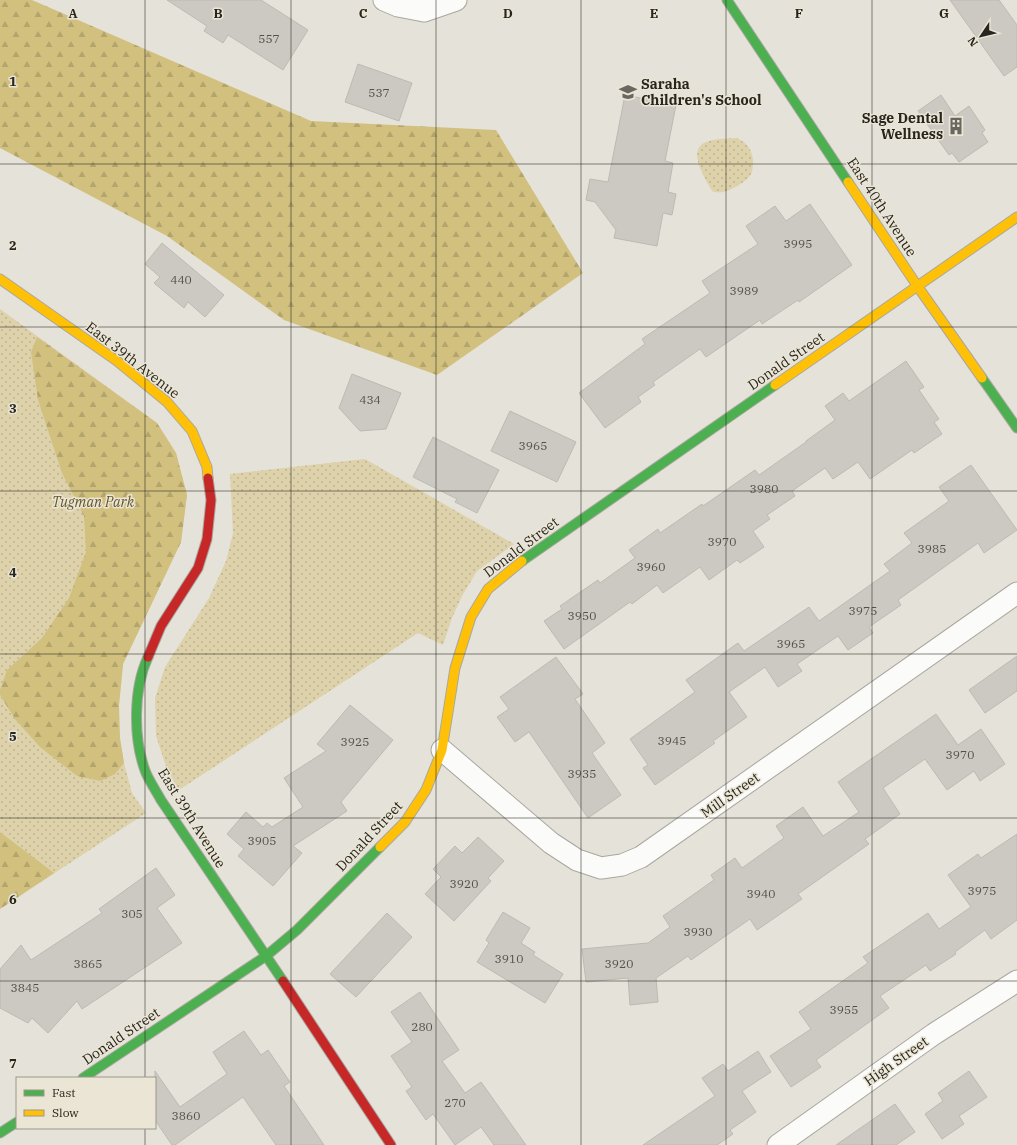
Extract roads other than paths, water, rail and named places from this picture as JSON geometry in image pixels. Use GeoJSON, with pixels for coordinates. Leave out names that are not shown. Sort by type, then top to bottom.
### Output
{"type":"FeatureCollection","features":[{"type":"Feature","properties":{"kind":"street"},"geometry":{"type":"LineString","coordinates":[[384,0],[398,6],[424,11],[456,0]]}},
{"type":"Feature","properties":{"kind":"street","name":"East 40th Avenue"},"geometry":{"type":"LineString","coordinates":[[728,0],[918,287],[1017,428]]}},
{"type":"Feature","properties":{"kind":"street","name":"Donald Street"},"geometry":{"type":"LineString","coordinates":[[84,1077],[266,956],[297,930],[405,822],[426,790],[442,750],[455,668],[471,617],[488,589],[517,565],[1017,217]]}},
{"type":"Feature","properties":{"kind":"street","name":"East 39th Avenue"},"geometry":{"type":"LineString","coordinates":[[0,279],[117,361],[167,402],[192,431],[207,467],[211,500],[207,539],[198,568],[161,626],[144,665],[136,703],[138,741],[146,772],[161,800],[391,1145]]}},
{"type":"Feature","properties":{"kind":"street","name":"Mill Street"},"geometry":{"type":"LineString","coordinates":[[442,750],[551,843],[577,860],[601,868],[622,865],[641,857],[1017,593]]}},
{"type":"Feature","properties":{"kind":"street","name":"High Street"},"geometry":{"type":"LineString","coordinates":[[778,1145],[934,1034],[1017,981]]}},
{"type":"Feature","properties":{"kind":"street"},"geometry":{"type":"LineString","coordinates":[[0,1133],[16,1123]]}},
{"type":"Feature","properties":{"kind":"place","name":"Saraha Children's School"},"geometry":{"type":"Point","coordinates":[628,92]}},
{"type":"Feature","properties":{"kind":"place","name":"Sage Dental Wellness"},"geometry":{"type":"Point","coordinates":[956,126]}},
{"type":"Feature","properties":{"kind":"park label","name":"Tugman Park"},"geometry":{"type":"Point","coordinates":[93,502]}}]}
